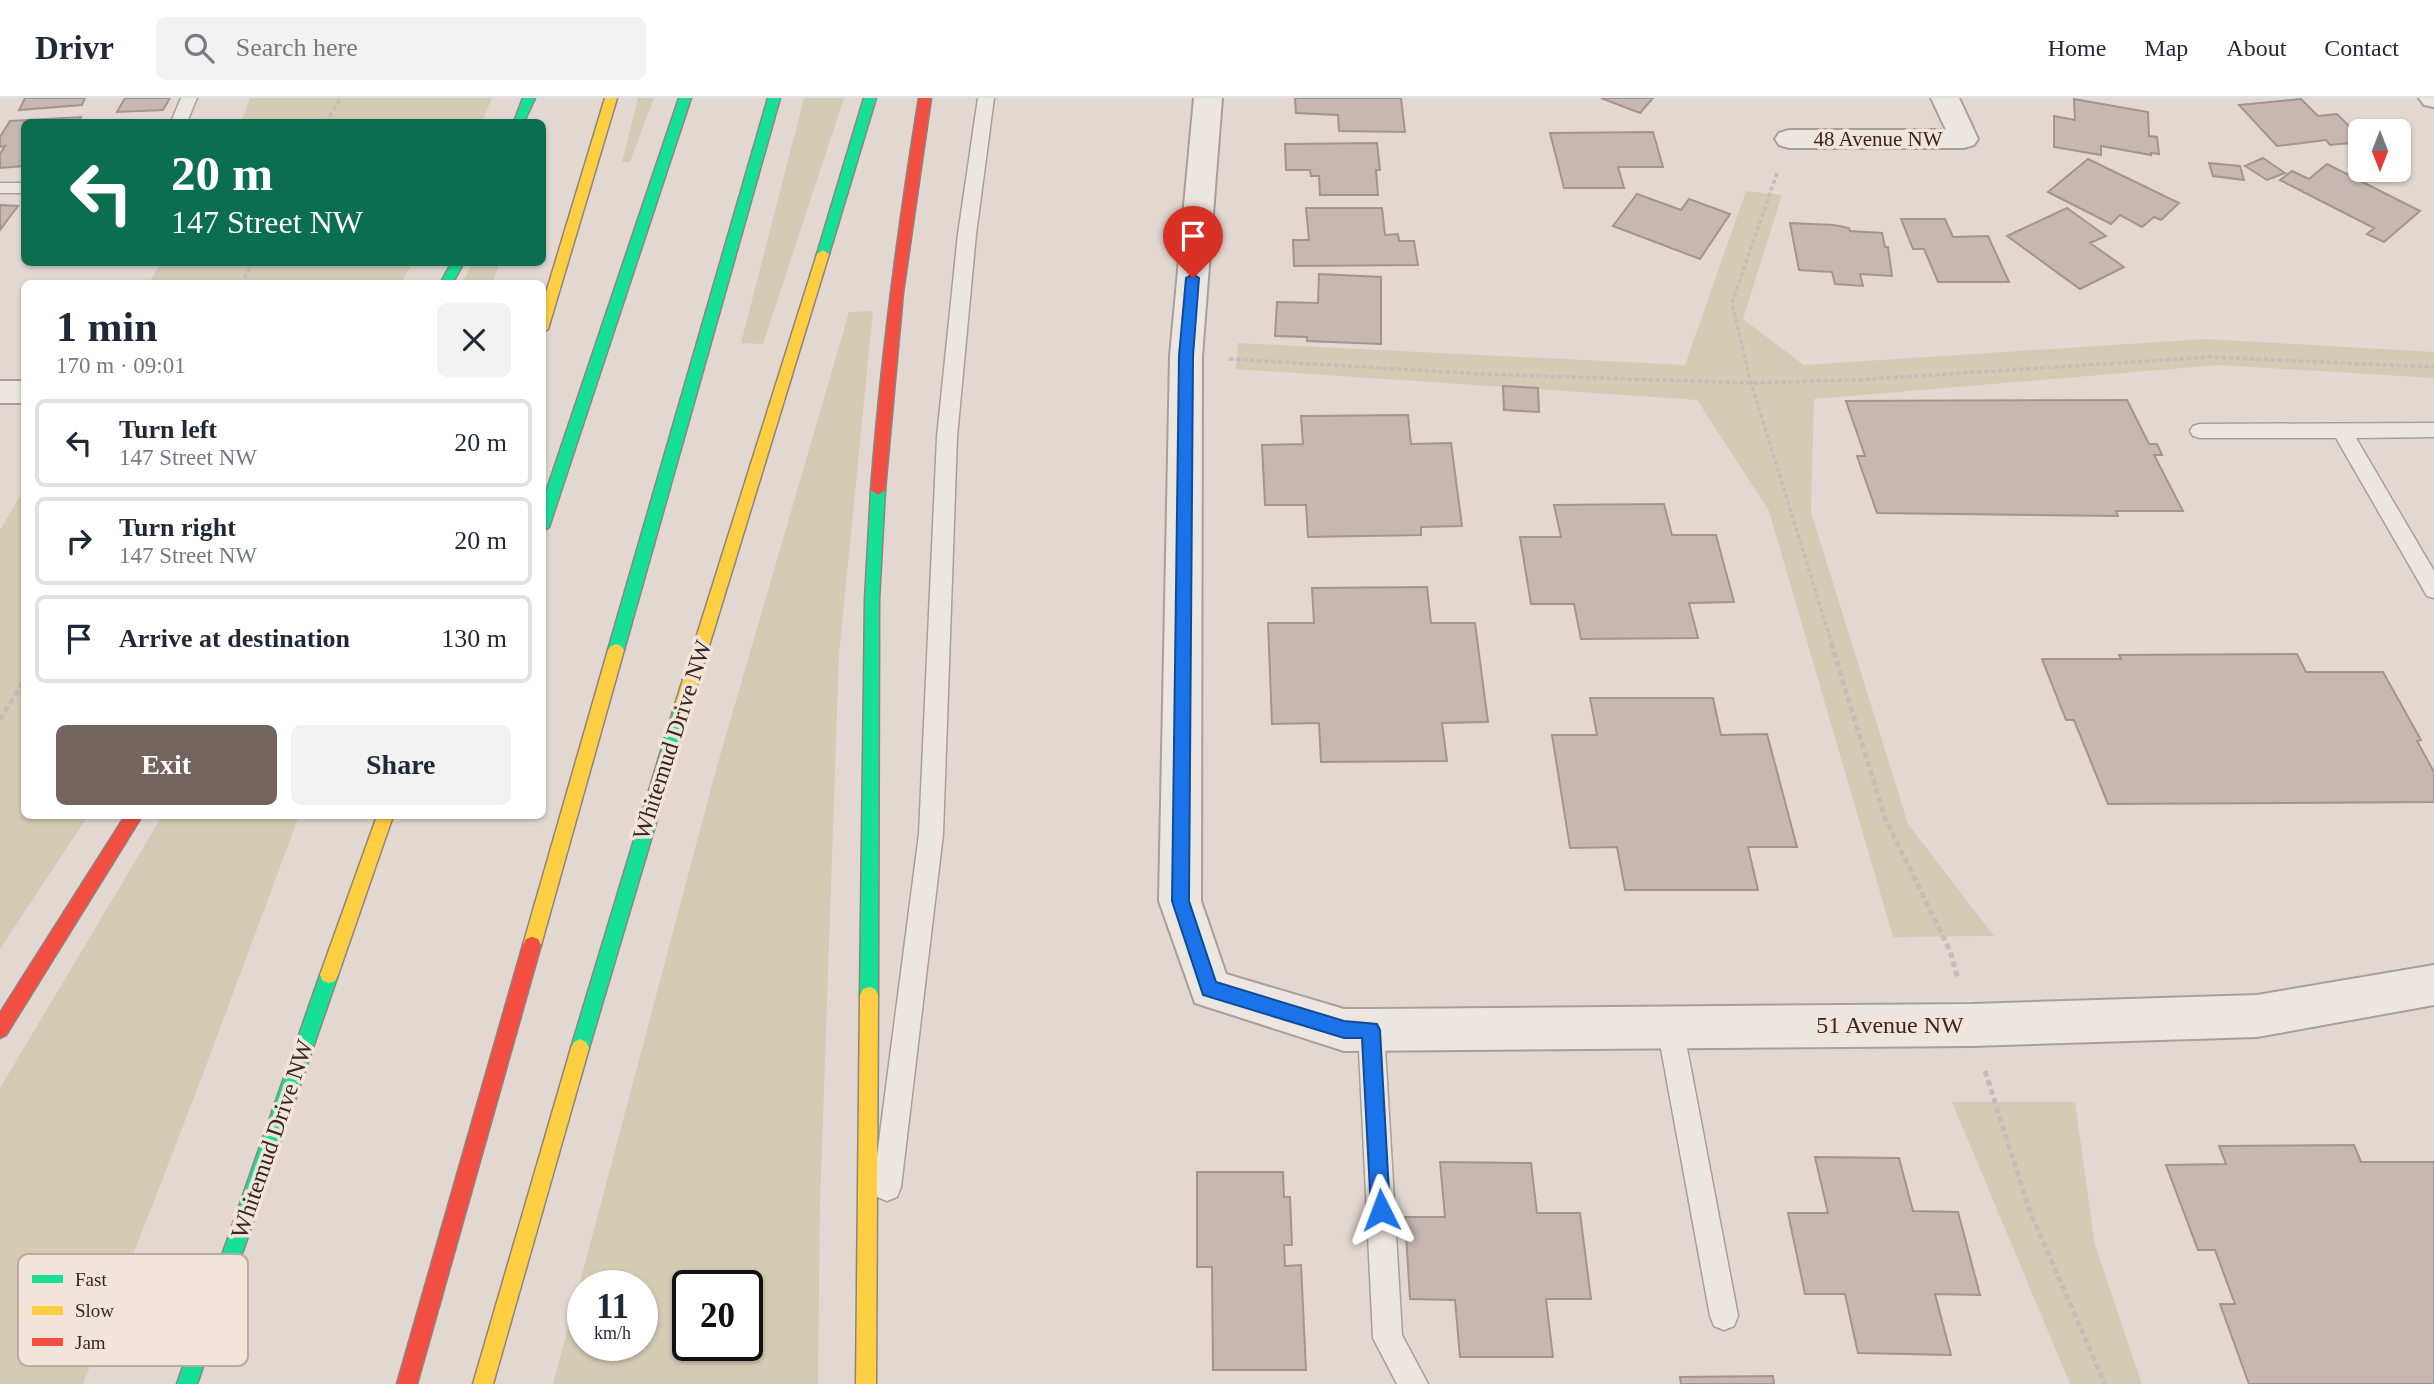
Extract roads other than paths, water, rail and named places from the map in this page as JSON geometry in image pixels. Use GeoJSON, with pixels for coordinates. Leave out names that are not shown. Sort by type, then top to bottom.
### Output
{"type":"FeatureCollection","features":[{"type":"Feature","properties":{"kind":"highway"},"geometry":{"type":"LineString","coordinates":[[520,119],[529,98]]}},
{"type":"Feature","properties":{"kind":"highway"},"geometry":{"type":"LineString","coordinates":[[546,316],[611,98]]}},
{"type":"Feature","properties":{"kind":"highway"},"geometry":{"type":"LineString","coordinates":[[546,515],[685,98]]}},
{"type":"Feature","properties":{"kind":"highway"},"geometry":{"type":"LineString","coordinates":[[407,1384],[774,98]]}},
{"type":"Feature","properties":{"kind":"highway","name":"Whitemud Drive NW"},"geometry":{"type":"LineString","coordinates":[[483,1384],[634,862],[761,458],[870,98]]}},
{"type":"Feature","properties":{"kind":"highway"},"geometry":{"type":"LineString","coordinates":[[866,1384],[872,600],[883,405],[902,244],[925,98]]}},
{"type":"Feature","properties":{"kind":"highway"},"geometry":{"type":"LineString","coordinates":[[0,1029],[132,819]]}},
{"type":"Feature","properties":{"kind":"highway","name":"Whitemud Drive NW"},"geometry":{"type":"LineString","coordinates":[[232,1254],[384,819]]}},
{"type":"Feature","properties":{"kind":"highway","name":"Whitemud Drive NW"},"geometry":{"type":"LineString","coordinates":[[187,1384],[193,1366]]}},
{"type":"Feature","properties":{"kind":"street","name":"51 Avenue NW"},"geometry":{"type":"LineString","coordinates":[[1208,98],[1186,356],[1180,901],[1210,989],[1357,1030],[1972,1025],[2257,1016],[2434,985]]}},
{"type":"Feature","properties":{"kind":"street","name":"48 Avenue NW"},"geometry":{"type":"LineString","coordinates":[[1789,139],[1964,139],[1945,98]]}},
{"type":"Feature","properties":{"kind":"street"},"geometry":{"type":"LineString","coordinates":[[0,392],[21,392]]}},
{"type":"Feature","properties":{"kind":"lane"},"geometry":{"type":"LineString","coordinates":[[180,119],[189,98]]}},
{"type":"Feature","properties":{"kind":"lane"},"geometry":{"type":"LineString","coordinates":[[867,1346],[931,834],[947,437],[967,234],[986,98]]}},
{"type":"Feature","properties":{"kind":"lane"},"geometry":{"type":"LineString","coordinates":[[0,188],[21,188]]}},
{"type":"Feature","properties":{"kind":"lane"},"geometry":{"type":"LineString","coordinates":[[2200,431],[2434,430]]}},
{"type":"Feature","properties":{"kind":"lane"},"geometry":{"type":"LineString","coordinates":[[2342,431],[2434,590]]}},
{"type":"Feature","properties":{"kind":"lane"},"geometry":{"type":"LineString","coordinates":[[1670,1027],[1724,1316]]}},
{"type":"Feature","properties":{"kind":"lane"},"geometry":{"type":"LineString","coordinates":[[1357,1030],[1388,1338],[1413,1384]]}}]}
